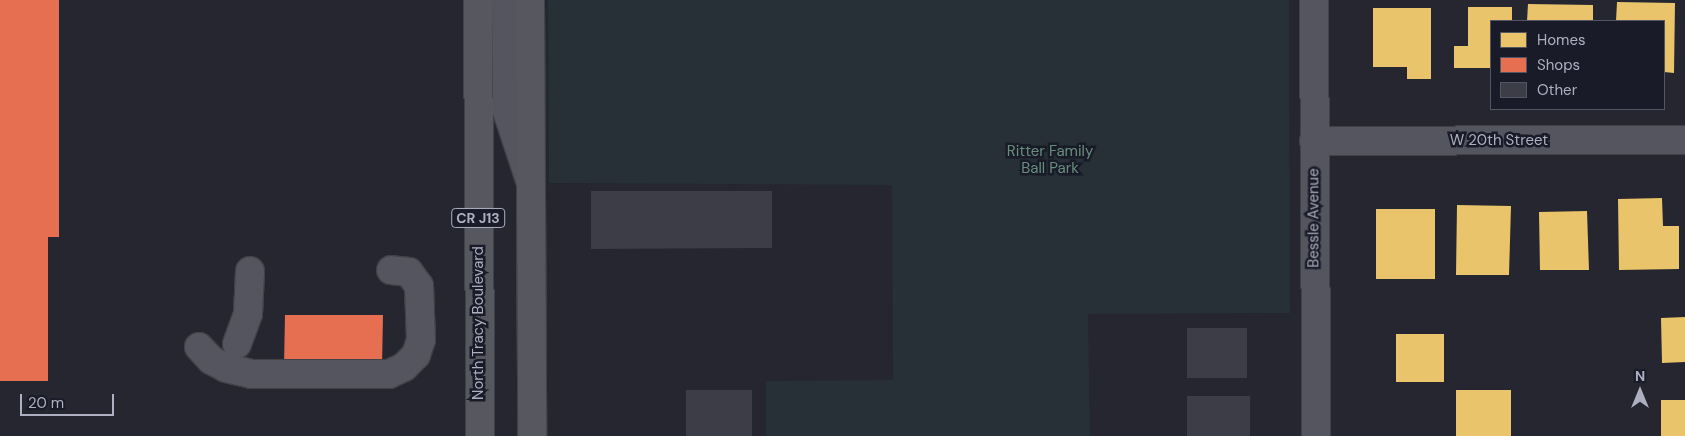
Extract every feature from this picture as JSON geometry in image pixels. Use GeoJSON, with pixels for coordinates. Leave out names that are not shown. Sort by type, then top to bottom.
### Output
{"type":"FeatureCollection","features":[{"type":"Feature","properties":{"kind":"main road","name":"North Tracy Boulevard"},"geometry":{"type":"LineString","coordinates":[[478,0],[480,436]]}},
{"type":"Feature","properties":{"kind":"main road"},"geometry":{"type":"LineString","coordinates":[[530,0],[532,436]]}},
{"type":"Feature","properties":{"kind":"street"},"geometry":{"type":"LineString","coordinates":[[506,0],[507,111],[531,184]]}},
{"type":"Feature","properties":{"kind":"street","name":"Bessle Avenue"},"geometry":{"type":"LineString","coordinates":[[1314,0],[1316,436]]}},
{"type":"Feature","properties":{"kind":"street","name":"W 20th Street"},"geometry":{"type":"LineString","coordinates":[[1314,141],[1685,140]]}},
{"type":"Feature","properties":{"kind":"street"},"geometry":{"type":"LineString","coordinates":[[198,347],[211,360],[226,368],[251,374],[389,374],[404,368],[416,356],[421,340],[419,286],[410,272],[391,270]]}},
{"type":"Feature","properties":{"kind":"street"},"geometry":{"type":"LineString","coordinates":[[237,344],[248,314],[250,271]]}},
{"type":"Feature","properties":{"kind":"green space","name":"Ritter Family Ball Park"},"geometry":{"type":"Polygon","coordinates":[[[548,0],[1289,0],[1290,313],[1088,314],[1090,436],[766,436],[766,381],[893,380],[892,185],[549,183],[548,0]]]}},
{"type":"Feature","properties":{"kind":"building: Homes"},"geometry":{"type":"Polygon","coordinates":[[[1617,2],[1675,3],[1674,73],[1665,72],[1665,20],[1616,20],[1617,2]]]}},
{"type":"Feature","properties":{"kind":"building: Homes"},"geometry":{"type":"Polygon","coordinates":[[[1528,4],[1593,5],[1593,20],[1527,20],[1528,4]]]}},
{"type":"Feature","properties":{"kind":"building: Homes"},"geometry":{"type":"Polygon","coordinates":[[[1468,7],[1512,7],[1512,20],[1490,20],[1490,68],[1454,68],[1454,46],[1468,46],[1468,7]]]}},
{"type":"Feature","properties":{"kind":"building: Homes"},"geometry":{"type":"Polygon","coordinates":[[[1373,8],[1431,8],[1431,79],[1407,79],[1407,67],[1373,67],[1373,8]]]}},
{"type":"Feature","properties":{"kind":"building: Homes"},"geometry":{"type":"Polygon","coordinates":[[[1662,198],[1663,226],[1679,226],[1679,269],[1619,270],[1618,199],[1662,198]]]}},
{"type":"Feature","properties":{"kind":"building: Homes"},"geometry":{"type":"Polygon","coordinates":[[[1457,205],[1511,206],[1509,275],[1456,275],[1457,205]]]}},
{"type":"Feature","properties":{"kind":"building: Homes"},"geometry":{"type":"Polygon","coordinates":[[[1376,209],[1435,209],[1435,279],[1376,279],[1376,209]]]}},
{"type":"Feature","properties":{"kind":"building: Homes"},"geometry":{"type":"Polygon","coordinates":[[[1587,211],[1589,270],[1540,270],[1539,212],[1587,211]]]}},
{"type":"Feature","properties":{"kind":"building: Homes"},"geometry":{"type":"Polygon","coordinates":[[[1685,317],[1685,362],[1662,363],[1661,318],[1685,317]]]}},
{"type":"Feature","properties":{"kind":"building: Homes"},"geometry":{"type":"Polygon","coordinates":[[[1396,334],[1444,334],[1444,382],[1396,382],[1396,334]]]}},
{"type":"Feature","properties":{"kind":"building: Homes"},"geometry":{"type":"Polygon","coordinates":[[[1456,390],[1511,390],[1511,436],[1456,436],[1456,390]]]}},
{"type":"Feature","properties":{"kind":"building: Homes"},"geometry":{"type":"Polygon","coordinates":[[[1661,400],[1685,400],[1685,436],[1661,436],[1661,400]]]}},
{"type":"Feature","properties":{"kind":"building: Shops"},"geometry":{"type":"Polygon","coordinates":[[[0,0],[59,0],[59,237],[48,237],[48,381],[0,381],[0,0]]]}},
{"type":"Feature","properties":{"kind":"building: Shops"},"geometry":{"type":"Polygon","coordinates":[[[285,315],[383,315],[382,366],[284,366],[285,315]]]}},
{"type":"Feature","properties":{"kind":"building: Other"},"geometry":{"type":"Polygon","coordinates":[[[591,191],[772,191],[772,248],[591,249],[591,191]]]}},
{"type":"Feature","properties":{"kind":"building: Other"},"geometry":{"type":"Polygon","coordinates":[[[1187,328],[1247,328],[1247,378],[1187,378],[1187,328]]]}},
{"type":"Feature","properties":{"kind":"building: Other"},"geometry":{"type":"Polygon","coordinates":[[[686,390],[752,390],[752,436],[686,436],[686,390]]]}},
{"type":"Feature","properties":{"kind":"building: Other"},"geometry":{"type":"Polygon","coordinates":[[[1187,396],[1250,396],[1250,436],[1187,436],[1187,396]]]}}]}
